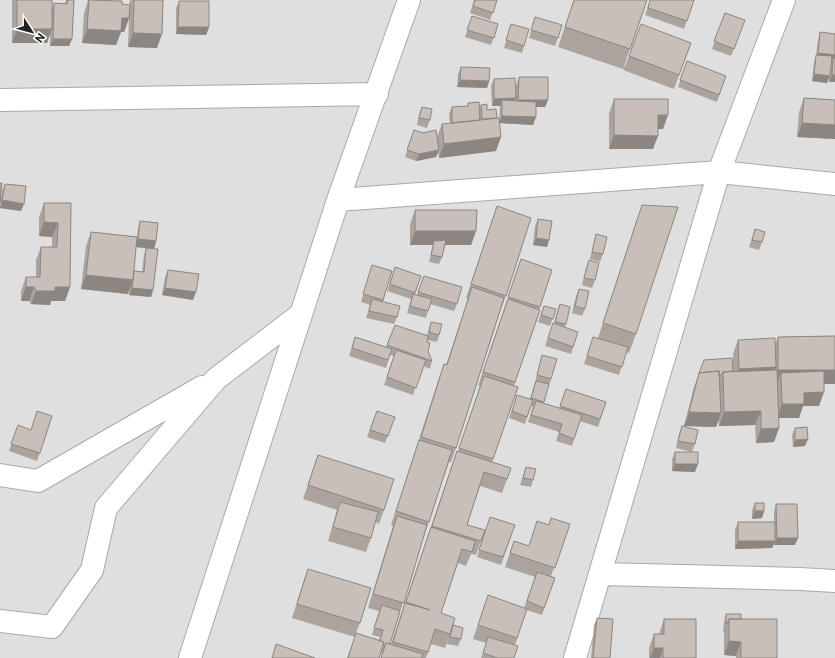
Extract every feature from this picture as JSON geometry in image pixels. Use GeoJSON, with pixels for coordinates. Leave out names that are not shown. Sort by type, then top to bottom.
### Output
{"type":"FeatureCollection","features":[{"type":"Feature","properties":{"kind":"street"},"geometry":{"type":"LineString","coordinates":[[190,658],[338,200],[377,94],[409,0]]}},
{"type":"Feature","properties":{"kind":"street"},"geometry":{"type":"LineString","coordinates":[[576,658],[719,172],[784,0]]}},
{"type":"Feature","properties":{"kind":"street"},"geometry":{"type":"LineString","coordinates":[[0,100],[377,94]]}},
{"type":"Feature","properties":{"kind":"street"},"geometry":{"type":"LineString","coordinates":[[338,200],[719,172],[835,184]]}},
{"type":"Feature","properties":{"kind":"street"},"geometry":{"type":"LineString","coordinates":[[0,475],[38,481],[216,379],[301,314]]}},
{"type":"Feature","properties":{"kind":"street"},"geometry":{"type":"LineString","coordinates":[[0,621],[52,627],[92,570],[106,508],[216,379]]}},
{"type":"Feature","properties":{"kind":"street"},"geometry":{"type":"LineString","coordinates":[[601,574],[835,581]]}},
{"type":"Feature","properties":{"kind":"shaded area"},"geometry":{"type":"Polygon","coordinates":[[[0,0],[835,0],[835,658],[0,658],[0,0]]]}},
{"type":"Feature","properties":{"kind":"building"},"geometry":{"type":"Polygon","coordinates":[[[17,0],[52,0],[52,29],[17,29],[17,0]]]}},
{"type":"Feature","properties":{"kind":"building"},"geometry":{"type":"Polygon","coordinates":[[[68,0],[74,0],[72,39],[53,39],[54,3],[67,4],[68,0]]]}},
{"type":"Feature","properties":{"kind":"building"},"geometry":{"type":"Polygon","coordinates":[[[89,0],[122,1],[122,4],[130,5],[129,18],[122,18],[121,31],[87,29],[89,0]]]}},
{"type":"Feature","properties":{"kind":"building"},"geometry":{"type":"Polygon","coordinates":[[[134,0],[163,0],[162,34],[133,33],[134,0]]]}},
{"type":"Feature","properties":{"kind":"building"},"geometry":{"type":"Polygon","coordinates":[[[475,0],[497,0],[493,13],[473,6],[475,0]]]}},
{"type":"Feature","properties":{"kind":"building"},"geometry":{"type":"Polygon","coordinates":[[[574,0],[647,0],[630,49],[565,27],[574,0]]]}},
{"type":"Feature","properties":{"kind":"building"},"geometry":{"type":"Polygon","coordinates":[[[650,0],[694,0],[687,21],[648,8],[650,0]]]}},
{"type":"Feature","properties":{"kind":"building"},"geometry":{"type":"Polygon","coordinates":[[[179,1],[209,1],[209,27],[178,27],[179,1]]]}},
{"type":"Feature","properties":{"kind":"building"},"geometry":{"type":"Polygon","coordinates":[[[725,13],[745,20],[734,49],[714,41],[725,13]]]}},
{"type":"Feature","properties":{"kind":"building"},"geometry":{"type":"Polygon","coordinates":[[[472,16],[498,24],[494,38],[467,30],[472,16]]]}},
{"type":"Feature","properties":{"kind":"building"},"geometry":{"type":"Polygon","coordinates":[[[535,17],[562,25],[558,38],[531,30],[535,17]]]}},
{"type":"Feature","properties":{"kind":"building"},"geometry":{"type":"Polygon","coordinates":[[[511,24],[529,29],[524,46],[506,40],[511,24]]]}},
{"type":"Feature","properties":{"kind":"building"},"geometry":{"type":"Polygon","coordinates":[[[641,24],[691,43],[679,75],[629,56],[641,24]]]}},
{"type":"Feature","properties":{"kind":"building"},"geometry":{"type":"Polygon","coordinates":[[[820,32],[835,34],[835,55],[818,53],[820,32]]]}},
{"type":"Feature","properties":{"kind":"building"},"geometry":{"type":"Polygon","coordinates":[[[816,55],[832,56],[830,76],[814,74],[816,55]]]}},
{"type":"Feature","properties":{"kind":"building"},"geometry":{"type":"Polygon","coordinates":[[[833,58],[835,58],[835,75],[832,75],[833,58]]]}},
{"type":"Feature","properties":{"kind":"building"},"geometry":{"type":"Polygon","coordinates":[[[687,61],[726,76],[719,95],[680,80],[687,61]]]}},
{"type":"Feature","properties":{"kind":"building"},"geometry":{"type":"Polygon","coordinates":[[[461,67],[490,68],[489,81],[460,80],[461,67]]]}},
{"type":"Feature","properties":{"kind":"building"},"geometry":{"type":"Polygon","coordinates":[[[519,77],[548,77],[548,100],[518,100],[519,77]]]}},
{"type":"Feature","properties":{"kind":"building"},"geometry":{"type":"Polygon","coordinates":[[[515,78],[516,98],[494,99],[494,79],[515,78]]]}},
{"type":"Feature","properties":{"kind":"building"},"geometry":{"type":"Polygon","coordinates":[[[804,98],[835,100],[835,125],[802,123],[804,98]]]}},
{"type":"Feature","properties":{"kind":"building"},"geometry":{"type":"Polygon","coordinates":[[[614,99],[668,99],[668,115],[658,115],[658,136],[614,135],[614,99]]]}},
{"type":"Feature","properties":{"kind":"building"},"geometry":{"type":"Polygon","coordinates":[[[502,100],[536,102],[536,117],[502,116],[502,100]]]}},
{"type":"Feature","properties":{"kind":"building"},"geometry":{"type":"Polygon","coordinates":[[[479,102],[480,120],[452,123],[452,107],[468,106],[468,103],[479,102]]]}},
{"type":"Feature","properties":{"kind":"building"},"geometry":{"type":"Polygon","coordinates":[[[487,104],[487,110],[496,109],[497,118],[482,119],[481,105],[487,104]]]}},
{"type":"Feature","properties":{"kind":"building"},"geometry":{"type":"Polygon","coordinates":[[[422,107],[432,109],[430,120],[419,118],[422,107]]]}},
{"type":"Feature","properties":{"kind":"building"},"geometry":{"type":"Polygon","coordinates":[[[499,118],[501,137],[444,144],[442,124],[499,118]]]}},
{"type":"Feature","properties":{"kind":"building"},"geometry":{"type":"Polygon","coordinates":[[[414,130],[423,133],[436,130],[439,150],[419,154],[407,150],[414,130]]]}},
{"type":"Feature","properties":{"kind":"building"},"geometry":{"type":"Polygon","coordinates":[[[0,183],[2,183],[0,203],[0,183]]]}},
{"type":"Feature","properties":{"kind":"building"},"geometry":{"type":"Polygon","coordinates":[[[5,184],[26,186],[24,204],[2,200],[5,184]]]}},
{"type":"Feature","properties":{"kind":"building"},"geometry":{"type":"Polygon","coordinates":[[[44,203],[71,203],[70,287],[55,287],[55,291],[36,291],[34,287],[26,287],[26,277],[40,277],[41,247],[57,247],[58,223],[44,222],[44,203]]]}},
{"type":"Feature","properties":{"kind":"building"},"geometry":{"type":"Polygon","coordinates":[[[642,205],[678,207],[636,334],[603,323],[642,205]]]}},
{"type":"Feature","properties":{"kind":"building"},"geometry":{"type":"Polygon","coordinates":[[[497,206],[531,218],[506,296],[471,284],[497,206]]]}},
{"type":"Feature","properties":{"kind":"building"},"geometry":{"type":"Polygon","coordinates":[[[415,210],[477,210],[476,231],[415,231],[415,210]]]}},
{"type":"Feature","properties":{"kind":"building"},"geometry":{"type":"Polygon","coordinates":[[[538,219],[552,221],[549,240],[536,238],[538,219]]]}},
{"type":"Feature","properties":{"kind":"building"},"geometry":{"type":"Polygon","coordinates":[[[140,221],[158,223],[156,241],[138,239],[140,221]]]}},
{"type":"Feature","properties":{"kind":"building"},"geometry":{"type":"Polygon","coordinates":[[[755,229],[765,232],[762,242],[752,240],[755,229]]]}},
{"type":"Feature","properties":{"kind":"building"},"geometry":{"type":"Polygon","coordinates":[[[91,232],[137,237],[133,280],[86,275],[91,232]]]}},
{"type":"Feature","properties":{"kind":"building"},"geometry":{"type":"Polygon","coordinates":[[[596,234],[607,237],[603,254],[592,252],[596,234]]]}},
{"type":"Feature","properties":{"kind":"building"},"geometry":{"type":"Polygon","coordinates":[[[446,240],[442,257],[431,255],[434,241],[446,240]]]}},
{"type":"Feature","properties":{"kind":"building"},"geometry":{"type":"Polygon","coordinates":[[[146,248],[158,249],[153,290],[132,288],[134,271],[144,272],[146,248]]]}},
{"type":"Feature","properties":{"kind":"building"},"geometry":{"type":"Polygon","coordinates":[[[521,259],[552,270],[540,307],[508,297],[521,259]]]}},
{"type":"Feature","properties":{"kind":"building"},"geometry":{"type":"Polygon","coordinates":[[[589,260],[599,263],[595,280],[584,278],[589,260]]]}},
{"type":"Feature","properties":{"kind":"building"},"geometry":{"type":"Polygon","coordinates":[[[372,265],[392,271],[383,300],[363,294],[372,265]]]}},
{"type":"Feature","properties":{"kind":"building"},"geometry":{"type":"Polygon","coordinates":[[[395,267],[421,276],[415,293],[390,284],[395,267]]]}},
{"type":"Feature","properties":{"kind":"building"},"geometry":{"type":"Polygon","coordinates":[[[168,270],[199,274],[196,292],[165,288],[168,270]]]}},
{"type":"Feature","properties":{"kind":"building"},"geometry":{"type":"Polygon","coordinates":[[[424,276],[462,287],[457,304],[418,292],[424,276]]]}},
{"type":"Feature","properties":{"kind":"building"},"geometry":{"type":"Polygon","coordinates":[[[472,287],[504,298],[456,448],[421,437],[444,364],[447,365],[472,287]]]}},
{"type":"Feature","properties":{"kind":"building"},"geometry":{"type":"Polygon","coordinates":[[[579,289],[589,291],[585,309],[575,306],[579,289]]]}},
{"type":"Feature","properties":{"kind":"building"},"geometry":{"type":"Polygon","coordinates":[[[413,294],[432,299],[428,311],[410,306],[413,294]]]}},
{"type":"Feature","properties":{"kind":"building"},"geometry":{"type":"Polygon","coordinates":[[[372,299],[400,306],[397,317],[369,311],[372,299]]]}},
{"type":"Feature","properties":{"kind":"building"},"geometry":{"type":"Polygon","coordinates":[[[508,299],[540,310],[515,382],[483,372],[508,299]]]}},
{"type":"Feature","properties":{"kind":"building"},"geometry":{"type":"Polygon","coordinates":[[[560,304],[570,307],[566,324],[555,322],[560,304]]]}},
{"type":"Feature","properties":{"kind":"building"},"geometry":{"type":"Polygon","coordinates":[[[544,306],[556,309],[553,319],[541,315],[544,306]]]}},
{"type":"Feature","properties":{"kind":"building"},"geometry":{"type":"Polygon","coordinates":[[[431,322],[442,324],[439,335],[429,332],[431,322]]]}},
{"type":"Feature","properties":{"kind":"building"},"geometry":{"type":"Polygon","coordinates":[[[553,323],[578,332],[573,347],[548,338],[553,323]]]}},
{"type":"Feature","properties":{"kind":"building"},"geometry":{"type":"Polygon","coordinates":[[[395,325],[428,336],[427,342],[430,343],[428,351],[432,361],[387,345],[395,325]]]}},
{"type":"Feature","properties":{"kind":"building"},"geometry":{"type":"Polygon","coordinates":[[[835,336],[835,370],[778,370],[778,337],[835,336]]]}},
{"type":"Feature","properties":{"kind":"building"},"geometry":{"type":"Polygon","coordinates":[[[355,337],[392,349],[388,360],[352,348],[355,337]]]}},
{"type":"Feature","properties":{"kind":"building"},"geometry":{"type":"Polygon","coordinates":[[[593,337],[628,347],[622,367],[587,356],[593,337]]]}},
{"type":"Feature","properties":{"kind":"building"},"geometry":{"type":"Polygon","coordinates":[[[775,338],[776,367],[739,369],[738,340],[775,338]]]}},
{"type":"Feature","properties":{"kind":"building"},"geometry":{"type":"Polygon","coordinates":[[[396,350],[426,360],[416,388],[387,377],[396,350]]]}},
{"type":"Feature","properties":{"kind":"building"},"geometry":{"type":"Polygon","coordinates":[[[542,355],[557,359],[551,379],[537,375],[542,355]]]}},
{"type":"Feature","properties":{"kind":"building"},"geometry":{"type":"Polygon","coordinates":[[[732,358],[733,371],[723,372],[719,376],[719,371],[699,373],[704,360],[732,358]]]}},
{"type":"Feature","properties":{"kind":"building"},"geometry":{"type":"Polygon","coordinates":[[[777,370],[779,428],[761,429],[761,411],[724,412],[723,372],[777,370]]]}},
{"type":"Feature","properties":{"kind":"building"},"geometry":{"type":"Polygon","coordinates":[[[719,371],[721,413],[689,412],[699,373],[719,371]]]}},
{"type":"Feature","properties":{"kind":"building"},"geometry":{"type":"Polygon","coordinates":[[[824,371],[824,392],[804,393],[804,404],[782,404],[781,373],[824,371]]]}},
{"type":"Feature","properties":{"kind":"building"},"geometry":{"type":"Polygon","coordinates":[[[484,376],[518,387],[493,459],[459,448],[484,376]]]}},
{"type":"Feature","properties":{"kind":"building"},"geometry":{"type":"Polygon","coordinates":[[[536,381],[549,384],[544,402],[531,398],[536,381]]]}},
{"type":"Feature","properties":{"kind":"building"},"geometry":{"type":"Polygon","coordinates":[[[566,389],[606,402],[600,419],[560,406],[566,389]]]}},
{"type":"Feature","properties":{"kind":"building"},"geometry":{"type":"Polygon","coordinates":[[[517,395],[533,400],[527,417],[512,411],[517,395]]]}},
{"type":"Feature","properties":{"kind":"building"},"geometry":{"type":"Polygon","coordinates":[[[536,401],[582,415],[574,439],[559,433],[562,424],[531,415],[536,401]]]}},
{"type":"Feature","properties":{"kind":"building"},"geometry":{"type":"Polygon","coordinates":[[[37,411],[52,416],[40,453],[11,444],[18,425],[31,430],[37,411]]]}},
{"type":"Feature","properties":{"kind":"building"},"geometry":{"type":"Polygon","coordinates":[[[377,411],[395,417],[388,436],[370,430],[377,411]]]}},
{"type":"Feature","properties":{"kind":"building"},"geometry":{"type":"Polygon","coordinates":[[[682,426],[698,430],[695,444],[678,441],[682,426]]]}},
{"type":"Feature","properties":{"kind":"building"},"geometry":{"type":"Polygon","coordinates":[[[807,427],[808,439],[795,440],[795,428],[807,427]]]}},
{"type":"Feature","properties":{"kind":"building"},"geometry":{"type":"Polygon","coordinates":[[[419,440],[452,450],[429,522],[396,511],[419,440]]]}},
{"type":"Feature","properties":{"kind":"building"},"geometry":{"type":"Polygon","coordinates":[[[457,451],[511,468],[507,479],[484,472],[467,525],[485,530],[481,541],[432,526],[457,451]]]}},
{"type":"Feature","properties":{"kind":"building"},"geometry":{"type":"Polygon","coordinates":[[[675,452],[698,452],[698,464],[675,464],[675,452]]]}},
{"type":"Feature","properties":{"kind":"building"},"geometry":{"type":"Polygon","coordinates":[[[318,455],[394,479],[384,510],[308,485],[318,455]]]}},
{"type":"Feature","properties":{"kind":"building"},"geometry":{"type":"Polygon","coordinates":[[[526,467],[536,469],[533,480],[523,478],[526,467]]]}},
{"type":"Feature","properties":{"kind":"building"},"geometry":{"type":"Polygon","coordinates":[[[340,502],[378,512],[371,538],[333,527],[340,502]]]}},
{"type":"Feature","properties":{"kind":"building"},"geometry":{"type":"Polygon","coordinates":[[[755,503],[764,503],[764,511],[755,511],[755,503]]]}},
{"type":"Feature","properties":{"kind":"building"},"geometry":{"type":"Polygon","coordinates":[[[776,504],[797,504],[798,538],[777,538],[776,504]]]}},
{"type":"Feature","properties":{"kind":"building"},"geometry":{"type":"Polygon","coordinates":[[[397,516],[427,525],[404,603],[373,594],[397,516]]]}},
{"type":"Feature","properties":{"kind":"building"},"geometry":{"type":"Polygon","coordinates":[[[490,517],[515,525],[503,557],[479,550],[490,517]]]}},
{"type":"Feature","properties":{"kind":"building"},"geometry":{"type":"Polygon","coordinates":[[[551,518],[570,524],[555,568],[510,553],[514,541],[529,546],[537,521],[549,525],[551,518]]]}},
{"type":"Feature","properties":{"kind":"building"},"geometry":{"type":"Polygon","coordinates":[[[738,522],[775,522],[775,541],[738,541],[738,522]]]}},
{"type":"Feature","properties":{"kind":"building"},"geometry":{"type":"Polygon","coordinates":[[[431,527],[475,541],[472,552],[462,549],[441,613],[455,618],[450,634],[435,629],[428,652],[393,642],[405,603],[430,610],[406,602],[431,527]]]}},
{"type":"Feature","properties":{"kind":"building"},"geometry":{"type":"Polygon","coordinates":[[[308,569],[371,588],[360,623],[297,604],[308,569]]]}},
{"type":"Feature","properties":{"kind":"building"},"geometry":{"type":"Polygon","coordinates":[[[537,572],[555,578],[544,608],[527,601],[537,572]]]}},
{"type":"Feature","properties":{"kind":"building"},"geometry":{"type":"Polygon","coordinates":[[[488,595],[527,609],[517,638],[478,625],[488,595]]]}},
{"type":"Feature","properties":{"kind":"building"},"geometry":{"type":"Polygon","coordinates":[[[382,605],[400,611],[390,644],[386,643],[385,646],[383,646],[384,642],[380,641],[383,630],[374,628],[382,605]]]}},
{"type":"Feature","properties":{"kind":"building"},"geometry":{"type":"Polygon","coordinates":[[[726,614],[741,614],[741,619],[729,619],[726,624],[726,614]]]}},
{"type":"Feature","properties":{"kind":"building"},"geometry":{"type":"Polygon","coordinates":[[[597,618],[613,619],[610,658],[593,658],[597,618]]]}},
{"type":"Feature","properties":{"kind":"building"},"geometry":{"type":"Polygon","coordinates":[[[664,619],[696,619],[696,658],[663,658],[663,648],[654,648],[654,634],[664,634],[664,619]]]}},
{"type":"Feature","properties":{"kind":"building"},"geometry":{"type":"Polygon","coordinates":[[[729,619],[777,619],[777,658],[741,658],[741,642],[729,641],[729,619]]]}},
{"type":"Feature","properties":{"kind":"building"},"geometry":{"type":"Polygon","coordinates":[[[453,625],[463,628],[461,639],[450,637],[453,625]]]}},
{"type":"Feature","properties":{"kind":"building"},"geometry":{"type":"Polygon","coordinates":[[[356,633],[384,642],[379,658],[348,658],[356,633]]]}},
{"type":"Feature","properties":{"kind":"building"},"geometry":{"type":"Polygon","coordinates":[[[488,637],[518,646],[514,658],[497,658],[483,653],[488,637]]]}},
{"type":"Feature","properties":{"kind":"building"},"geometry":{"type":"Polygon","coordinates":[[[386,643],[423,654],[422,658],[381,658],[386,643]]]}},
{"type":"Feature","properties":{"kind":"building"},"geometry":{"type":"Polygon","coordinates":[[[276,644],[315,658],[272,658],[276,644]]]}}]}
